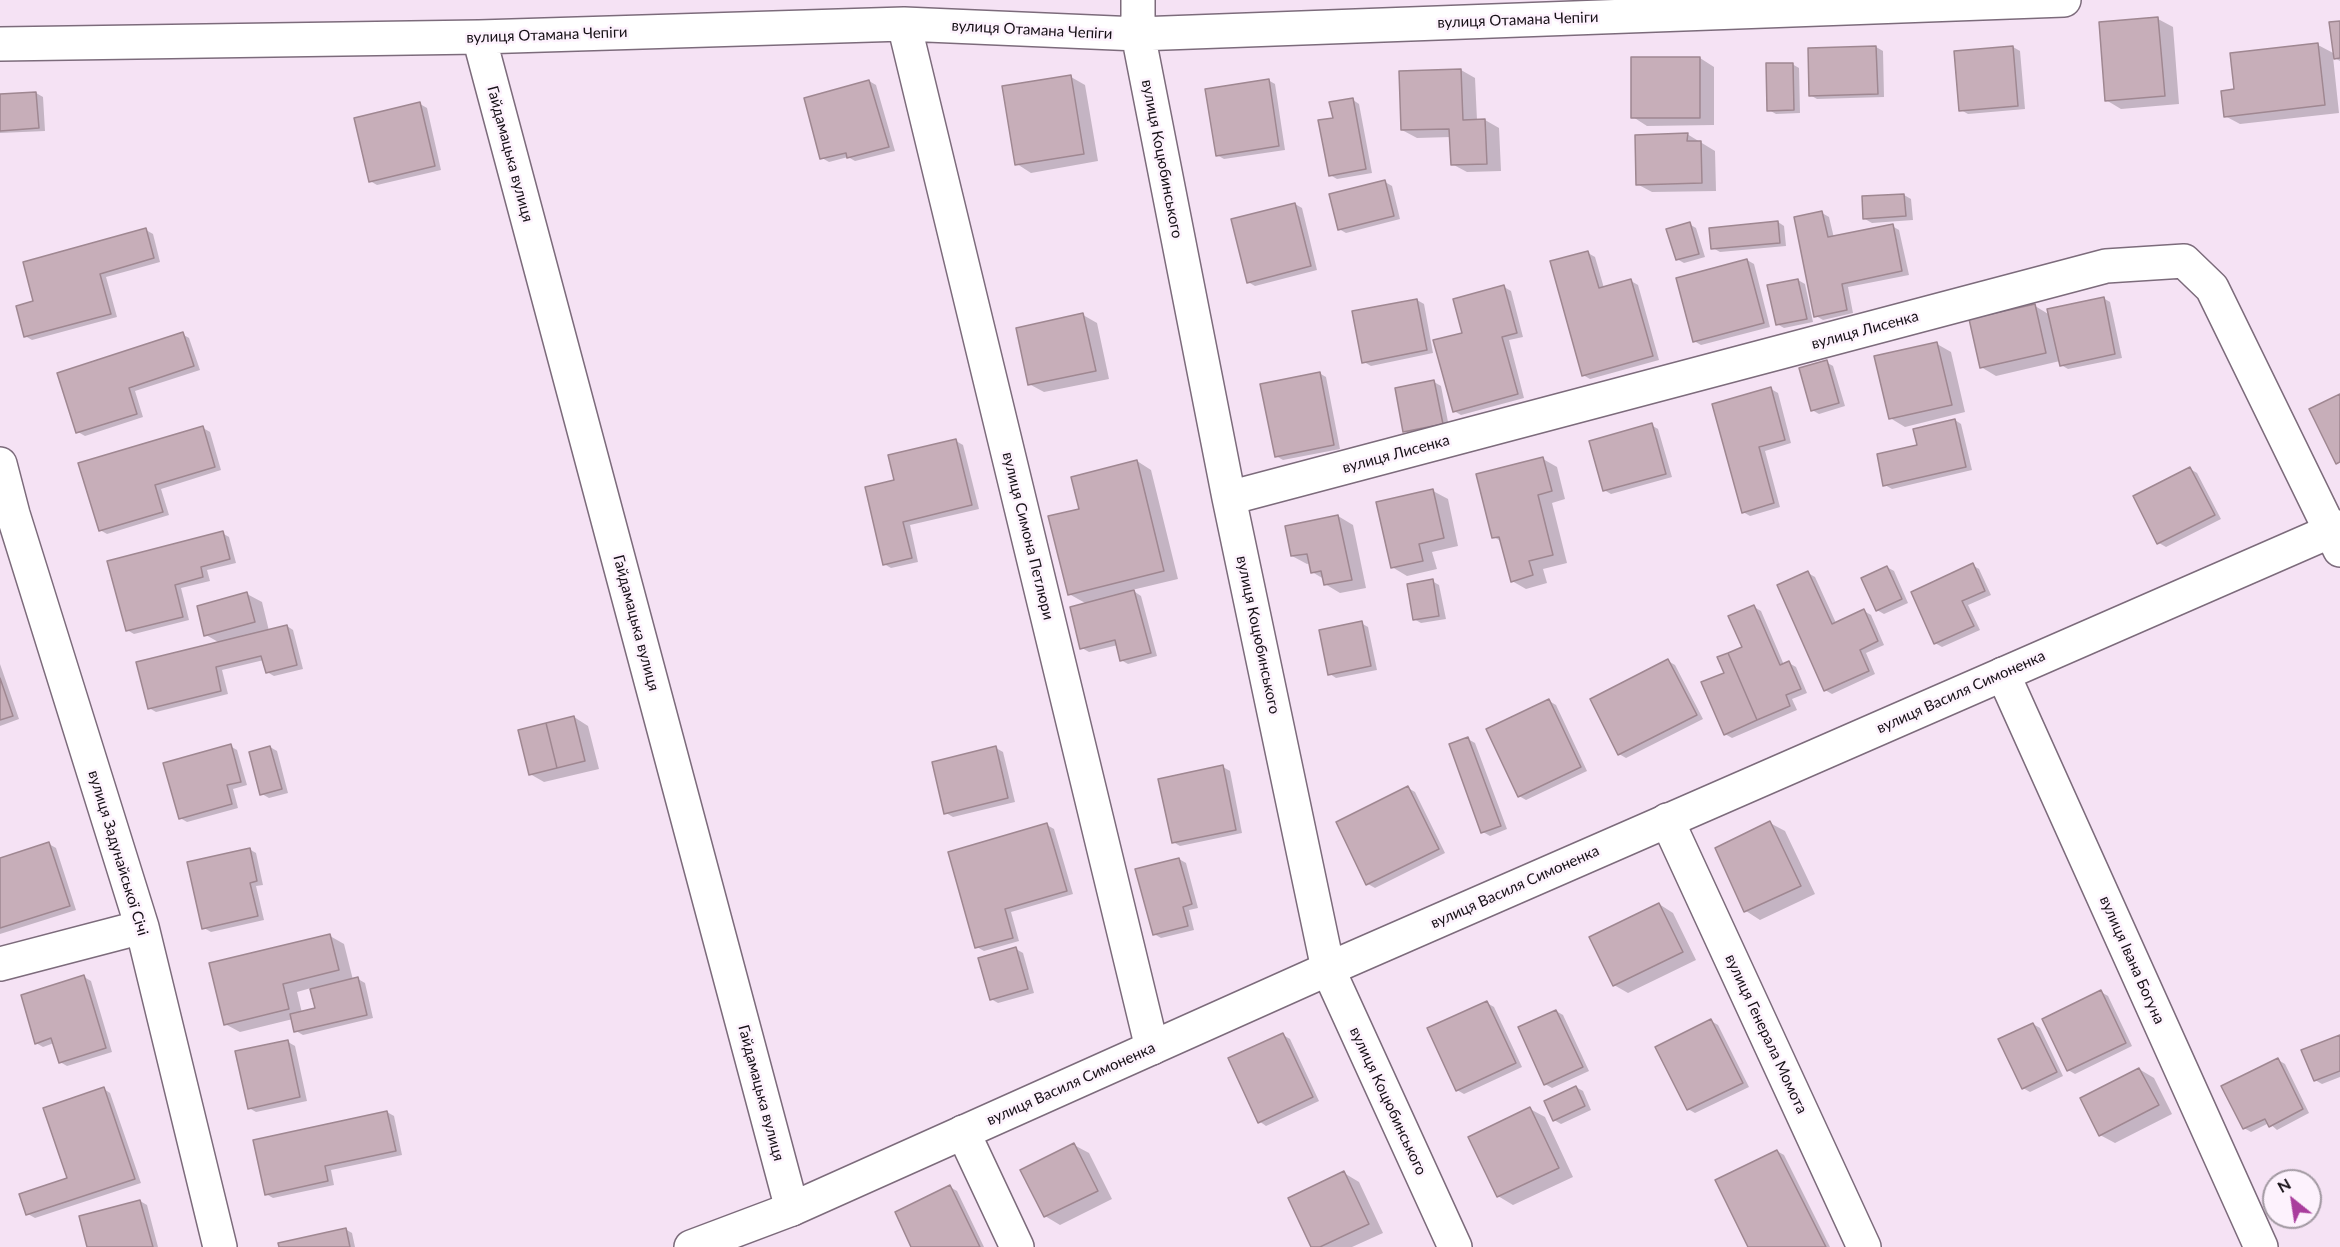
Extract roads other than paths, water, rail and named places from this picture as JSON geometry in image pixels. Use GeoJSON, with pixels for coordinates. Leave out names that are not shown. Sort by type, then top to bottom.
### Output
{"type":"FeatureCollection","features":[{"type":"Feature","properties":{"kind":"street","name":"вулиця Коцюбинського"},"geometry":{"type":"LineString","coordinates":[[1138,0],[1138,34],[1229,498],[1328,969],[1455,1247]]}},
{"type":"Feature","properties":{"kind":"street","name":"вулиця Отамана Чепіги"},"geometry":{"type":"LineString","coordinates":[[0,44],[479,37],[904,24],[1138,34],[2064,0]]}},
{"type":"Feature","properties":{"kind":"street","name":"вулиця Симона Петлюри"},"geometry":{"type":"LineString","coordinates":[[904,24],[1152,1048]]}},
{"type":"Feature","properties":{"kind":"street","name":"Гайдамацька вулиця"},"geometry":{"type":"LineString","coordinates":[[479,37],[792,1209]]}},
{"type":"Feature","properties":{"kind":"street","name":"вулиця Лисенка"},"geometry":{"type":"LineString","coordinates":[[1229,498],[2106,266],[2184,261],[2212,288],[2337,536]]}},
{"type":"Feature","properties":{"kind":"street","name":"вулиця Задунайської Січі"},"geometry":{"type":"LineString","coordinates":[[0,464],[7,515],[142,927],[220,1247]]}},
{"type":"Feature","properties":{"kind":"street","name":"вулиця Василя Симоненка"},"geometry":{"type":"LineString","coordinates":[[691,1247],[792,1209],[1328,969],[2003,674],[2337,536]]}},
{"type":"Feature","properties":{"kind":"street","name":"вулиця Івана Богуна"},"geometry":{"type":"LineString","coordinates":[[2003,674],[2261,1247]]}},
{"type":"Feature","properties":{"kind":"street","name":"вулиця Генерала Момота"},"geometry":{"type":"LineString","coordinates":[[1667,820],[1864,1247]]}},
{"type":"Feature","properties":{"kind":"street"},"geometry":{"type":"LineString","coordinates":[[0,964],[142,927]]}},
{"type":"Feature","properties":{"kind":"street"},"geometry":{"type":"LineString","coordinates":[[963,1132],[1017,1247]]}}]}
